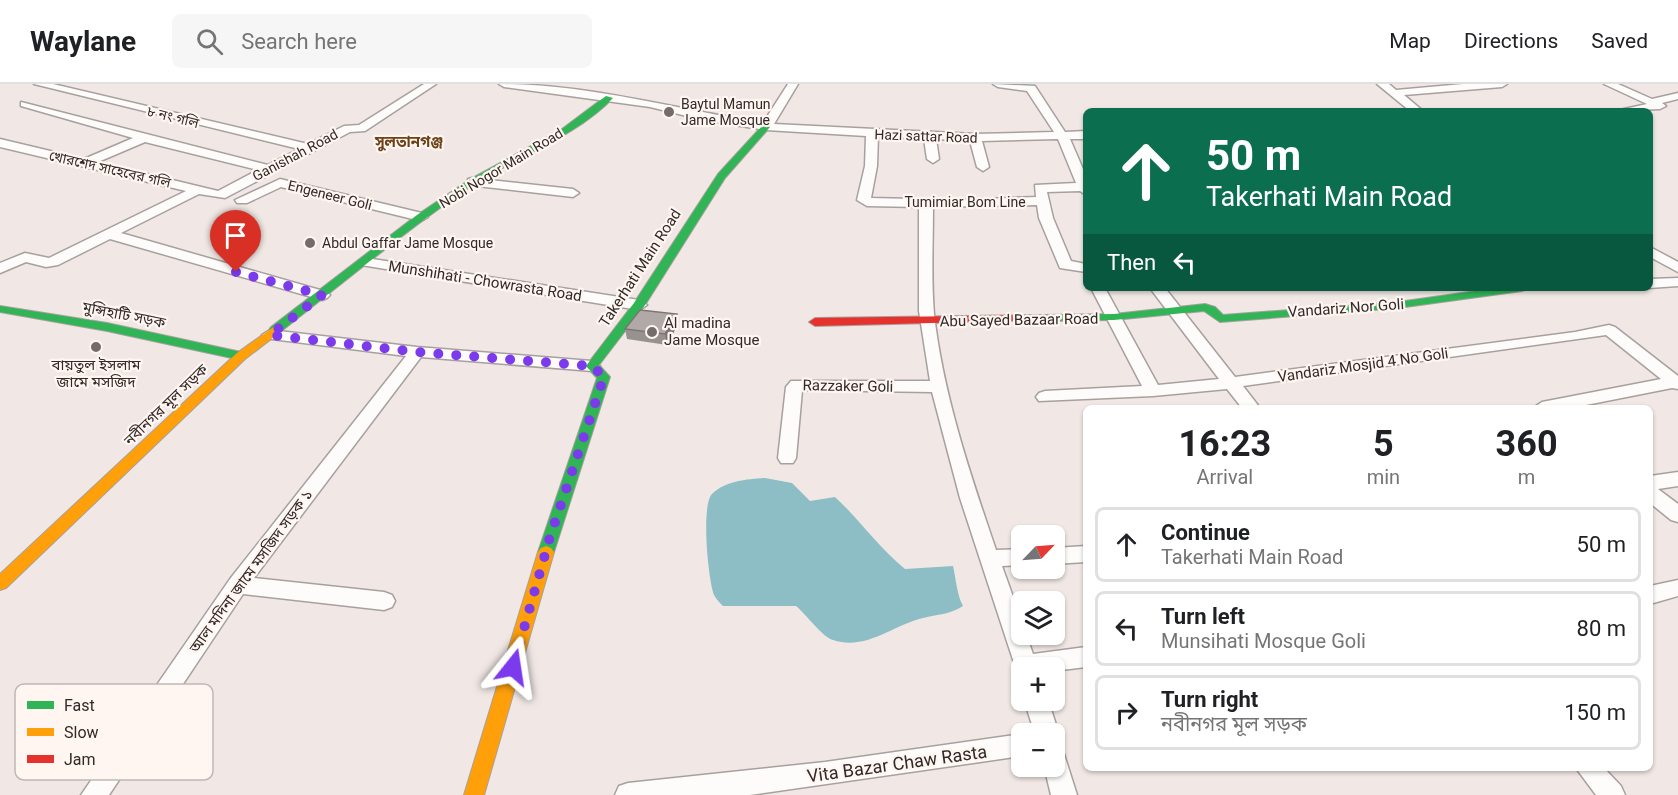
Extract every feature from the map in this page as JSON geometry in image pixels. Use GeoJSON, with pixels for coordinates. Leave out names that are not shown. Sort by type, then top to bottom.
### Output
{"type":"FeatureCollection","features":[{"type":"Feature","properties":{"kind":"street","name":"৮ নং গলি"},"geometry":{"type":"LineString","coordinates":[[39,84],[309,148]]}},
{"type":"Feature","properties":{"kind":"street"},"geometry":{"type":"LineString","coordinates":[[92,84],[75,94],[29,106],[268,169]]}},
{"type":"Feature","properties":{"kind":"street","name":"Ganishah Road"},"geometry":{"type":"LineString","coordinates":[[220,195],[348,128],[361,129],[431,84]]}},
{"type":"Feature","properties":{"kind":"street","name":"Hazi sattar Road"},"geometry":{"type":"LineString","coordinates":[[504,84],[609,98],[765,127],[975,138],[1083,135]]}},
{"type":"Feature","properties":{"kind":"street"},"geometry":{"type":"LineString","coordinates":[[572,92],[585,84]]}},
{"type":"Feature","properties":{"kind":"street"},"geometry":{"type":"LineString","coordinates":[[765,127],[793,84]]}},
{"type":"Feature","properties":{"kind":"street"},"geometry":{"type":"LineString","coordinates":[[998,84],[1031,88],[1083,172]]}},
{"type":"Feature","properties":{"kind":"street"},"geometry":{"type":"LineString","coordinates":[[1382,84],[1413,108]]}},
{"type":"Feature","properties":{"kind":"street"},"geometry":{"type":"LineString","coordinates":[[1394,93],[1502,84]]}},
{"type":"Feature","properties":{"kind":"street"},"geometry":{"type":"LineString","coordinates":[[1609,84],[1656,104]]}},
{"type":"Feature","properties":{"kind":"street"},"geometry":{"type":"LineString","coordinates":[[1636,108],[1678,96]]}},
{"type":"Feature","properties":{"kind":"street","name":"Nobi Nogor Main Road"},"geometry":{"type":"LineString","coordinates":[[366,262],[421,217],[472,182],[519,161],[609,98]]}},
{"type":"Feature","properties":{"kind":"street","name":"Takerhati Main Road"},"geometry":{"type":"LineString","coordinates":[[592,366],[639,305],[695,214],[721,177],[765,127]]}},
{"type":"Feature","properties":{"kind":"street","name":"Tumimiar Bom Line"},"geometry":{"type":"LineString","coordinates":[[872,134],[871,166],[864,200],[867,202],[957,204],[1043,201],[1040,188],[1083,189]]}},
{"type":"Feature","properties":{"kind":"street"},"geometry":{"type":"LineString","coordinates":[[930,136],[933,159]]}},
{"type":"Feature","properties":{"kind":"street"},"geometry":{"type":"LineString","coordinates":[[86,163],[144,138]]}},
{"type":"Feature","properties":{"kind":"street"},"geometry":{"type":"LineString","coordinates":[[975,138],[983,167]]}},
{"type":"Feature","properties":{"kind":"street","name":"খোরশেদ সাহেবের গলি"},"geometry":{"type":"LineString","coordinates":[[0,143],[220,195]]}},
{"type":"Feature","properties":{"kind":"street"},"geometry":{"type":"LineString","coordinates":[[472,182],[573,194]]}},
{"type":"Feature","properties":{"kind":"street","name":"Engeneer Goli"},"geometry":{"type":"LineString","coordinates":[[242,200],[280,183],[421,217]]}},
{"type":"Feature","properties":{"kind":"street"},"geometry":{"type":"LineString","coordinates":[[0,252],[50,263],[199,189]]}},
{"type":"Feature","properties":{"kind":"street"},"geometry":{"type":"LineString","coordinates":[[1043,201],[1046,218],[1065,265],[1083,268]]}},
{"type":"Feature","properties":{"kind":"street"},"geometry":{"type":"LineString","coordinates":[[815,322],[928,322],[926,202]]}},
{"type":"Feature","properties":{"kind":"street"},"geometry":{"type":"LineString","coordinates":[[108,234],[322,295]]}},
{"type":"Feature","properties":{"kind":"street"},"geometry":{"type":"LineString","coordinates":[[1653,252],[1678,268]]}},
{"type":"Feature","properties":{"kind":"street"},"geometry":{"type":"LineString","coordinates":[[0,269],[25,257]]}},
{"type":"Feature","properties":{"kind":"street","name":"Munshihati - Chowrasta Road"},"geometry":{"type":"LineString","coordinates":[[366,262],[639,305]]}},
{"type":"Feature","properties":{"kind":"street","name":"নবীনগর মূল সড়ক"},"geometry":{"type":"LineString","coordinates":[[0,584],[241,356],[366,262]]}},
{"type":"Feature","properties":{"kind":"street"},"geometry":{"type":"LineString","coordinates":[[1653,284],[1678,282]]}},
{"type":"Feature","properties":{"kind":"street"},"geometry":{"type":"LineString","coordinates":[[1100,291],[1153,391]]}},
{"type":"Feature","properties":{"kind":"street"},"geometry":{"type":"LineString","coordinates":[[1159,291],[1248,405]]}},
{"type":"Feature","properties":{"kind":"street","name":"Vandariz Nor Goli"},"geometry":{"type":"LineString","coordinates":[[1175,311],[1209,308],[1220,319],[1398,305],[1500,291]]}},
{"type":"Feature","properties":{"kind":"street","name":"মুন্সিহাটি সড়ক"},"geometry":{"type":"LineString","coordinates":[[0,309],[107,327],[241,356]]}},
{"type":"Feature","properties":{"kind":"street","name":"Abu Sayed Bazaar Road"},"geometry":{"type":"LineString","coordinates":[[1022,657],[939,387],[928,322],[1114,317],[1175,311]]}},
{"type":"Feature","properties":{"kind":"street","name":"Vandariz Mosjid 4 No Goli"},"geometry":{"type":"LineString","coordinates":[[1044,397],[1153,391],[1229,383],[1555,340],[1601,330],[1609,330],[1673,380]]}},
{"type":"Feature","properties":{"kind":"street"},"geometry":{"type":"LineString","coordinates":[[270,335],[417,352],[592,366],[604,377],[550,537],[474,795]]}},
{"type":"Feature","properties":{"kind":"street","name":"আল মদিনা জামে মসজিদ সড়ক ১"},"geometry":{"type":"LineString","coordinates":[[170,684],[237,585],[417,352]]}},
{"type":"Feature","properties":{"kind":"street"},"geometry":{"type":"LineString","coordinates":[[1556,405],[1673,380]]}},
{"type":"Feature","properties":{"kind":"street","name":"Razzaker Goli"},"geometry":{"type":"LineString","coordinates":[[787,458],[794,387],[797,384],[939,387]]}},
{"type":"Feature","properties":{"kind":"street"},"geometry":{"type":"LineString","coordinates":[[1653,483],[1678,479]]}},
{"type":"Feature","properties":{"kind":"street"},"geometry":{"type":"LineString","coordinates":[[1653,494],[1678,515]]}},
{"type":"Feature","properties":{"kind":"street"},"geometry":{"type":"LineString","coordinates":[[1065,555],[1083,554]]}},
{"type":"Feature","properties":{"kind":"street"},"geometry":{"type":"LineString","coordinates":[[991,558],[1011,557]]}},
{"type":"Feature","properties":{"kind":"street"},"geometry":{"type":"LineString","coordinates":[[237,585],[384,601]]}},
{"type":"Feature","properties":{"kind":"street"},"geometry":{"type":"LineString","coordinates":[[1653,594],[1678,588]]}},
{"type":"Feature","properties":{"kind":"street"},"geometry":{"type":"LineString","coordinates":[[1065,660],[1083,657]]}},
{"type":"Feature","properties":{"kind":"street","name":"Vita Bazar Chaw Rasta"},"geometry":{"type":"LineString","coordinates":[[628,795],[768,783],[912,764],[1011,747]]}},
{"type":"Feature","properties":{"kind":"street"},"geometry":{"type":"LineString","coordinates":[[1591,771],[1612,795]]}},
{"type":"Feature","properties":{"kind":"street"},"geometry":{"type":"LineString","coordinates":[[1059,777],[1064,795]]}},
{"type":"Feature","properties":{"kind":"street","name":"আল মদিনা জামে মসজিদ সড়ক ১"},"geometry":{"type":"LineString","coordinates":[[94,795],[104,780]]}},
{"type":"Feature","properties":{"kind":"water"},"geometry":{"type":"Polygon","coordinates":[[[765,478],[792,483],[810,501],[835,497],[905,569],[953,566],[963,606],[948,613],[912,621],[868,640],[845,642],[833,640],[824,635],[796,606],[723,606],[714,595],[710,574],[706,527],[709,501],[712,494],[730,483],[765,478]]]}},
{"type":"Feature","properties":{"kind":"building"},"geometry":{"type":"Polygon","coordinates":[[[640,310],[677,314],[665,334],[625,329],[640,310]]]}},
{"type":"Feature","properties":{"kind":"traffic: fast"},"geometry":{"type":"LineString","coordinates":[[275,330],[421,217],[472,182],[565,131],[609,98]]}},
{"type":"Feature","properties":{"kind":"traffic: fast"},"geometry":{"type":"LineString","coordinates":[[546,552],[604,377],[592,366],[639,305],[721,176],[766,127]]}},
{"type":"Feature","properties":{"kind":"traffic: fast"},"geometry":{"type":"LineString","coordinates":[[1042,318],[1114,317],[1205,307],[1211,309],[1220,319],[1398,305],[1500,291]]}},
{"type":"Feature","properties":{"kind":"traffic: fast"},"geometry":{"type":"LineString","coordinates":[[0,309],[107,327],[241,356]]}},
{"type":"Feature","properties":{"kind":"traffic: slow"},"geometry":{"type":"LineString","coordinates":[[0,584],[241,356],[275,330]]}},
{"type":"Feature","properties":{"kind":"traffic: slow"},"geometry":{"type":"LineString","coordinates":[[474,795],[546,552]]}},
{"type":"Feature","properties":{"kind":"traffic: jam"},"geometry":{"type":"LineString","coordinates":[[815,322],[1042,318]]}},
{"type":"Feature","properties":{"kind":"place","name":"Baytul Mamun Jame Mosque"},"geometry":{"type":"Point","coordinates":[669,112]}},
{"type":"Feature","properties":{"kind":"place","name":"Abdul Gaffar Jame Mosque"},"geometry":{"type":"Point","coordinates":[310,243]}},
{"type":"Feature","properties":{"kind":"place","name":"Al madina Jame Mosque"},"geometry":{"type":"Point","coordinates":[652,332]}},
{"type":"Feature","properties":{"kind":"place","name":"বায়তুল ইসলাম জামে মসজিদ"},"geometry":{"type":"Point","coordinates":[96,347]}},
{"type":"Feature","properties":{"kind":"district","name":"সুলতানগঞ্জ"},"geometry":{"type":"Point","coordinates":[409,142]}},
{"type":"Feature","properties":{"kind":"route"},"geometry":{"type":"LineString","coordinates":[[236,272],[322,295],[270,335],[417,352],[592,366],[604,377],[573,475],[550,537],[513,667]]}}]}
